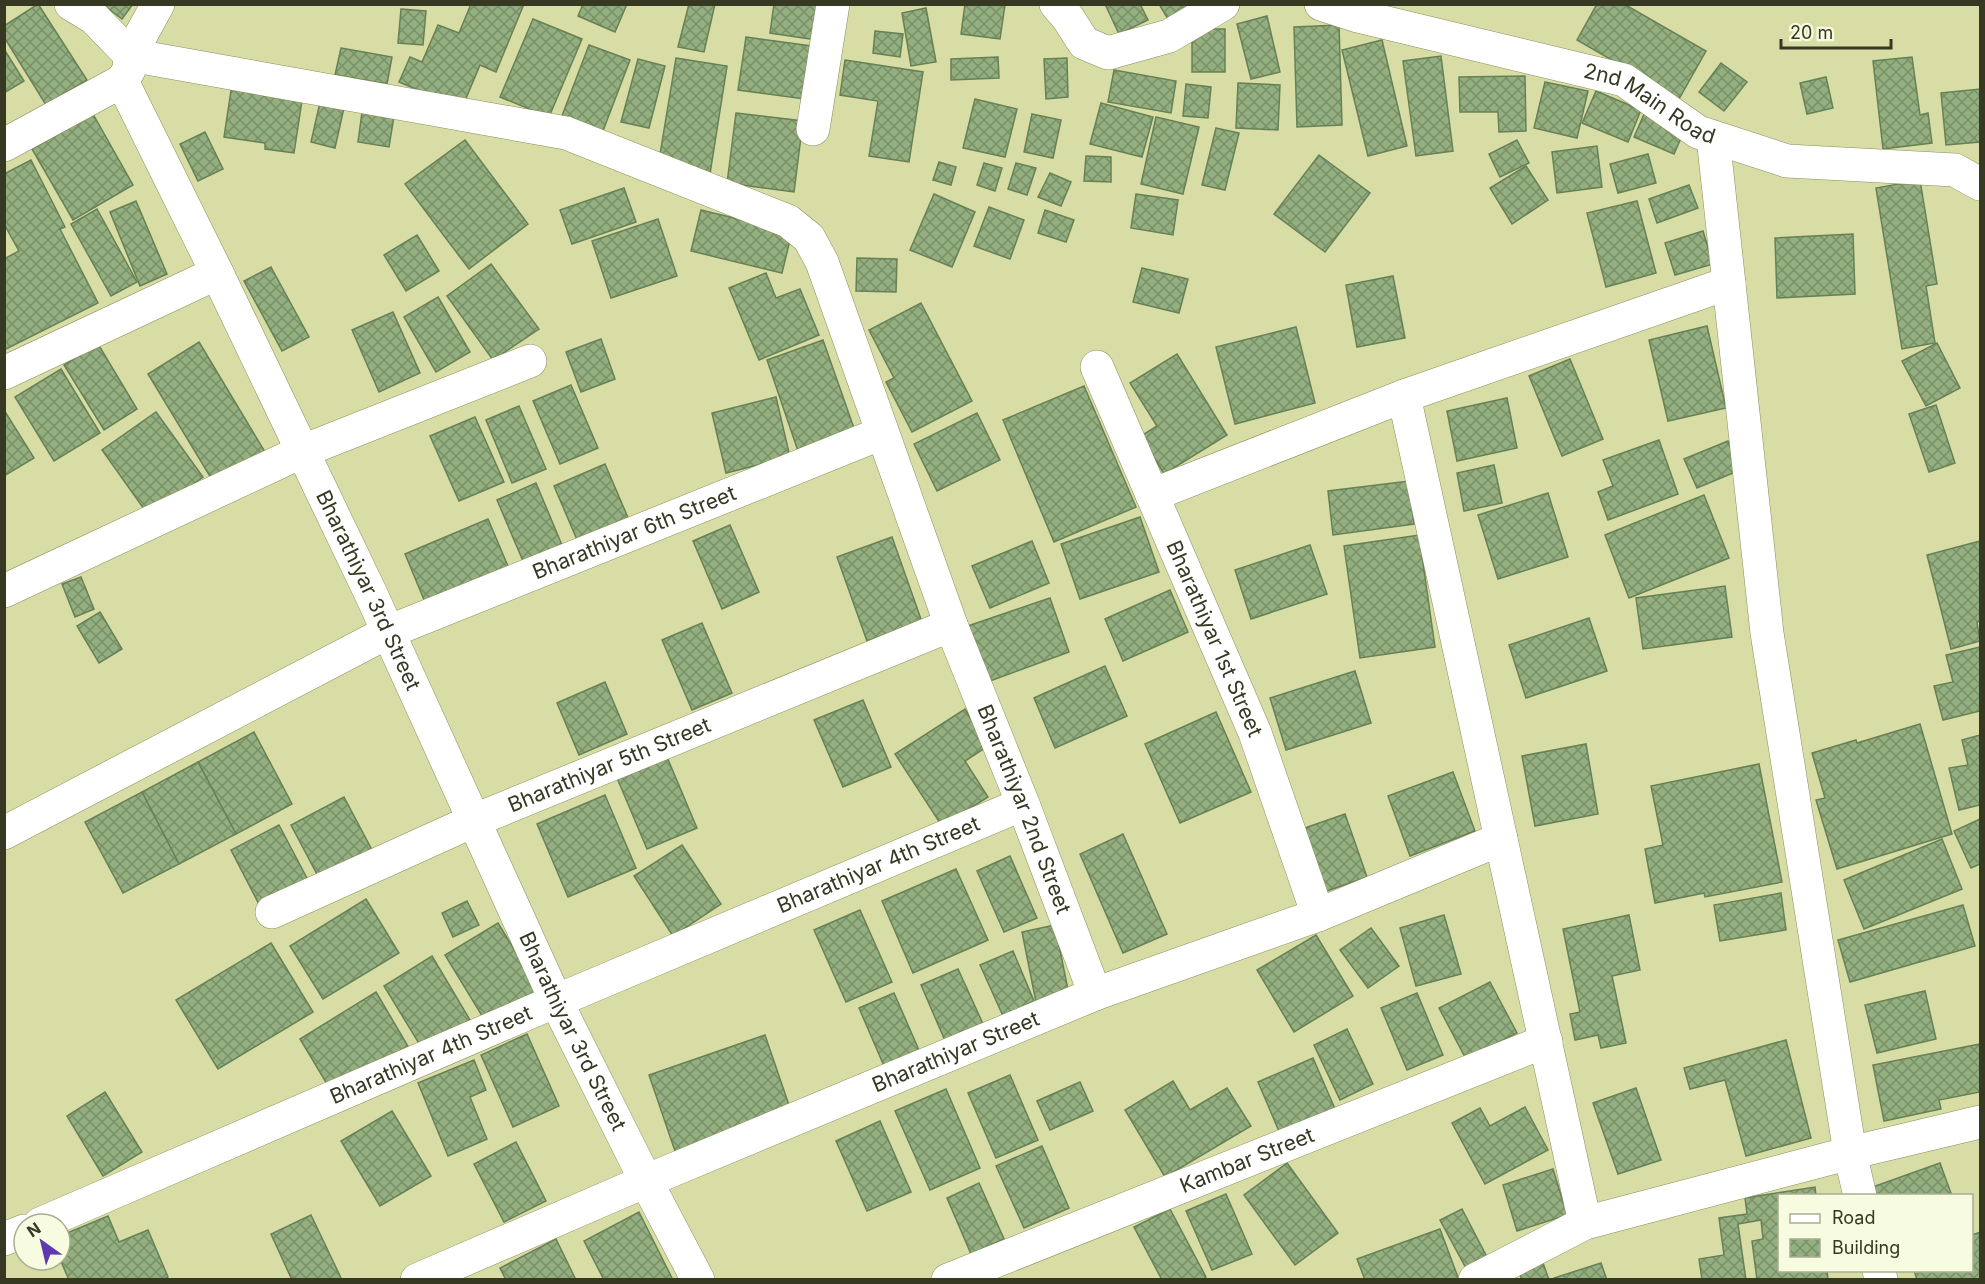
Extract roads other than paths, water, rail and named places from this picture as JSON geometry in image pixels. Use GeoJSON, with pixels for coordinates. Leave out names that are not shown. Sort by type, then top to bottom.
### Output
{"type":"FeatureCollection","features":[{"type":"Feature","properties":{"kind":"street","name":"Bharathiyar 3rd Street"},"geometry":{"type":"LineString","coordinates":[[71,4],[94,18],[126,68],[217,273],[388,632],[556,1001],[698,1280]]}},
{"type":"Feature","properties":{"kind":"street"},"geometry":{"type":"LineString","coordinates":[[4,146],[126,68],[158,4]]}},
{"type":"Feature","properties":{"kind":"street"},"geometry":{"type":"LineString","coordinates":[[813,129],[832,4]]}},
{"type":"Feature","properties":{"kind":"street"},"geometry":{"type":"LineString","coordinates":[[1056,4],[1084,43],[1108,53],[1168,36],[1223,4]]}},
{"type":"Feature","properties":{"kind":"street","name":"2nd Main Road"},"geometry":{"type":"LineString","coordinates":[[1321,4],[1359,16],[1624,80],[1698,132],[1786,160],[1972,170]]}},
{"type":"Feature","properties":{"kind":"street","name":"Bharathiyar 2nd Street"},"geometry":{"type":"LineString","coordinates":[[126,68],[566,133],[788,221],[809,238],[822,262],[951,626],[1023,804],[1095,994]]}},
{"type":"Feature","properties":{"kind":"street"},"geometry":{"type":"LineString","coordinates":[[1713,137],[1767,633],[1850,1153],[1860,1194]]}},
{"type":"Feature","properties":{"kind":"street"},"geometry":{"type":"LineString","coordinates":[[4,373],[217,273]]}},
{"type":"Feature","properties":{"kind":"street"},"geometry":{"type":"LineString","coordinates":[[1152,495],[1404,396],[1729,283]]}},
{"type":"Feature","properties":{"kind":"street"},"geometry":{"type":"LineString","coordinates":[[4,591],[303,451],[530,361]]}},
{"type":"Feature","properties":{"kind":"street","name":"Bharathiyar 1st Street"},"geometry":{"type":"LineString","coordinates":[[1097,367],[1255,733],[1318,915]]}},
{"type":"Feature","properties":{"kind":"street"},"geometry":{"type":"LineString","coordinates":[[1404,396],[1586,1223]]}},
{"type":"Feature","properties":{"kind":"street","name":"Bharathiyar 6th Street"},"geometry":{"type":"LineString","coordinates":[[4,833],[388,632],[882,433]]}},
{"type":"Feature","properties":{"kind":"street","name":"Bharathiyar 5th Street"},"geometry":{"type":"LineString","coordinates":[[272,912],[473,821],[951,626]]}},
{"type":"Feature","properties":{"kind":"street","name":"Bharathiyar 4th Street"},"geometry":{"type":"LineString","coordinates":[[68,1212],[556,1001],[1023,804]]}},
{"type":"Feature","properties":{"kind":"street","name":"Bharathiyar Street"},"geometry":{"type":"LineString","coordinates":[[417,1280],[646,1181],[1095,994],[1318,915],[1501,839]]}},
{"type":"Feature","properties":{"kind":"street","name":"Kambar Street"},"geometry":{"type":"LineString","coordinates":[[948,1280],[1546,1041]]}},
{"type":"Feature","properties":{"kind":"street"},"geometry":{"type":"LineString","coordinates":[[1475,1280],[1586,1223],[1850,1153],[1980,1122]]}}]}
